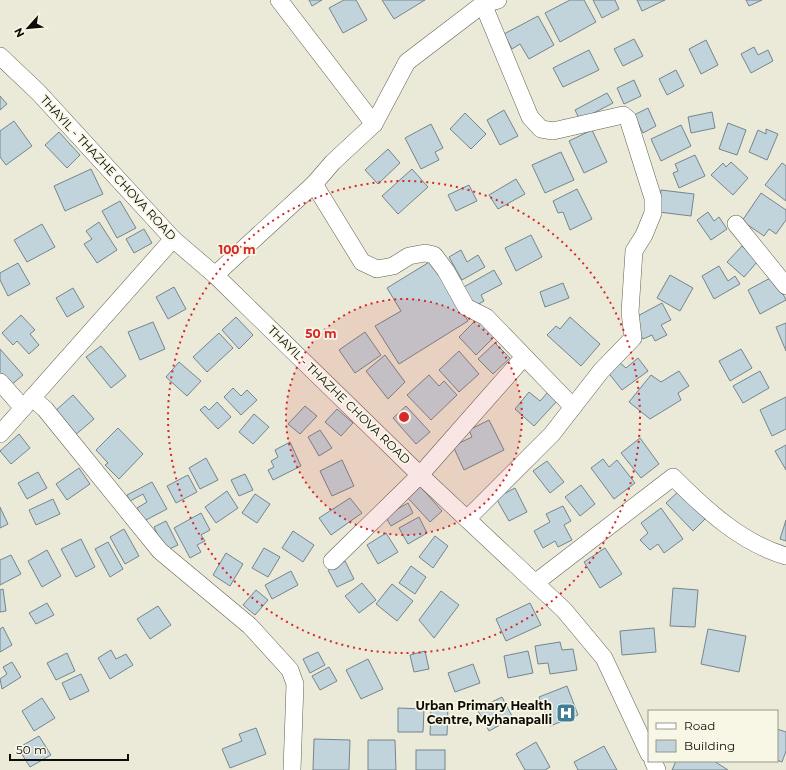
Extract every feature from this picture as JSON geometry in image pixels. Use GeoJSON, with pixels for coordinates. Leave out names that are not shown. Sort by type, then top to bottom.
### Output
{"type":"FeatureCollection","features":[{"type":"Feature","properties":{"kind":"street"},"geometry":{"type":"LineString","coordinates":[[279,0],[374,124]]}},
{"type":"Feature","properties":{"kind":"street"},"geometry":{"type":"LineString","coordinates":[[215,275],[314,184],[333,162],[374,124],[407,62],[491,2],[530,117],[541,129],[553,131],[623,115],[628,119],[653,198],[651,217],[644,235],[634,251],[630,312],[633,338],[601,371],[552,434],[467,519]]}},
{"type":"Feature","properties":{"kind":"street","name":"THAYIL - THAZHE CHOVA ROAD"},"geometry":{"type":"LineString","coordinates":[[0,56],[38,92],[173,239],[215,275],[420,475],[564,610],[604,658],[648,752]]}},
{"type":"Feature","properties":{"kind":"street"},"geometry":{"type":"LineString","coordinates":[[314,184],[362,262],[377,269],[393,266],[409,256],[425,253],[434,255],[446,270],[466,307],[486,317],[573,407]]}},
{"type":"Feature","properties":{"kind":"street"},"geometry":{"type":"LineString","coordinates":[[736,224],[786,286]]}},
{"type":"Feature","properties":{"kind":"street"},"geometry":{"type":"LineString","coordinates":[[0,434],[173,239]]}},
{"type":"Feature","properties":{"kind":"street"},"geometry":{"type":"LineString","coordinates":[[332,561],[420,475],[524,357]]}},
{"type":"Feature","properties":{"kind":"street"},"geometry":{"type":"LineString","coordinates":[[0,382],[28,403],[45,409],[160,551],[250,626],[290,670],[295,684],[292,770]]}},
{"type":"Feature","properties":{"kind":"street"},"geometry":{"type":"LineString","coordinates":[[535,583],[673,477],[705,509],[732,530],[769,551],[786,556]]}},
{"type":"Feature","properties":{"kind":"building"},"geometry":{"type":"Polygon","coordinates":[[[309,0],[322,0],[312,6],[309,0]]]}},
{"type":"Feature","properties":{"kind":"building"},"geometry":{"type":"Polygon","coordinates":[[[344,0],[356,0],[367,20],[343,33],[329,8],[344,0]]]}},
{"type":"Feature","properties":{"kind":"building"},"geometry":{"type":"Polygon","coordinates":[[[382,0],[425,0],[394,19],[382,0]]]}},
{"type":"Feature","properties":{"kind":"building"},"geometry":{"type":"Polygon","coordinates":[[[570,0],[584,0],[596,22],[560,42],[545,13],[570,0]]]}},
{"type":"Feature","properties":{"kind":"building"},"geometry":{"type":"Polygon","coordinates":[[[593,0],[615,0],[619,9],[602,18],[593,0]]]}},
{"type":"Feature","properties":{"kind":"building"},"geometry":{"type":"Polygon","coordinates":[[[637,0],[665,0],[642,11],[637,0]]]}},
{"type":"Feature","properties":{"kind":"building"},"geometry":{"type":"Polygon","coordinates":[[[746,0],[762,0],[749,6],[746,0]]]}},
{"type":"Feature","properties":{"kind":"building"},"geometry":{"type":"Polygon","coordinates":[[[538,16],[554,45],[529,59],[520,44],[512,49],[504,34],[538,16]]]}},
{"type":"Feature","properties":{"kind":"building"},"geometry":{"type":"Polygon","coordinates":[[[634,39],[643,56],[623,66],[614,49],[634,39]]]}},
{"type":"Feature","properties":{"kind":"building"},"geometry":{"type":"Polygon","coordinates":[[[706,40],[718,65],[701,74],[689,49],[706,40]]]}},
{"type":"Feature","properties":{"kind":"building"},"geometry":{"type":"Polygon","coordinates":[[[754,47],[758,55],[768,50],[773,61],[751,73],[741,54],[754,47]]]}},
{"type":"Feature","properties":{"kind":"building"},"geometry":{"type":"Polygon","coordinates":[[[589,50],[599,70],[563,87],[553,68],[589,50]]]}},
{"type":"Feature","properties":{"kind":"building"},"geometry":{"type":"Polygon","coordinates":[[[676,70],[684,86],[667,95],[659,79],[676,70]]]}},
{"type":"Feature","properties":{"kind":"building"},"geometry":{"type":"Polygon","coordinates":[[[634,80],[641,96],[624,104],[617,88],[634,80]]]}},
{"type":"Feature","properties":{"kind":"building"},"geometry":{"type":"Polygon","coordinates":[[[607,93],[613,103],[580,120],[575,110],[607,93]]]}},
{"type":"Feature","properties":{"kind":"building"},"geometry":{"type":"Polygon","coordinates":[[[0,96],[7,104],[0,110],[0,96]]]}},
{"type":"Feature","properties":{"kind":"building"},"geometry":{"type":"Polygon","coordinates":[[[648,108],[656,126],[643,133],[634,115],[648,108]]]}},
{"type":"Feature","properties":{"kind":"building"},"geometry":{"type":"Polygon","coordinates":[[[504,110],[518,136],[500,145],[487,120],[504,110]]]}},
{"type":"Feature","properties":{"kind":"building"},"geometry":{"type":"Polygon","coordinates":[[[712,112],[715,128],[691,133],[688,117],[712,112]]]}},
{"type":"Feature","properties":{"kind":"building"},"geometry":{"type":"Polygon","coordinates":[[[465,113],[486,134],[471,149],[450,129],[465,113]]]}},
{"type":"Feature","properties":{"kind":"building"},"geometry":{"type":"Polygon","coordinates":[[[14,121],[32,146],[6,165],[0,157],[0,131],[14,121]]]}},
{"type":"Feature","properties":{"kind":"building"},"geometry":{"type":"Polygon","coordinates":[[[728,123],[746,130],[737,155],[719,149],[728,123]]]}},
{"type":"Feature","properties":{"kind":"building"},"geometry":{"type":"Polygon","coordinates":[[[431,124],[443,148],[435,152],[439,160],[421,169],[405,138],[431,124]]]}},
{"type":"Feature","properties":{"kind":"building"},"geometry":{"type":"Polygon","coordinates":[[[681,125],[691,146],[661,161],[651,139],[681,125]]]}},
{"type":"Feature","properties":{"kind":"building"},"geometry":{"type":"Polygon","coordinates":[[[766,129],[778,134],[767,160],[749,152],[758,130],[766,134],[766,129]]]}},
{"type":"Feature","properties":{"kind":"building"},"geometry":{"type":"Polygon","coordinates":[[[592,130],[607,162],[584,173],[569,141],[592,130]]]}},
{"type":"Feature","properties":{"kind":"building"},"geometry":{"type":"Polygon","coordinates":[[[59,132],[80,155],[67,168],[45,145],[59,132]]]}},
{"type":"Feature","properties":{"kind":"building"},"geometry":{"type":"Polygon","coordinates":[[[388,149],[400,163],[378,184],[365,170],[388,149]]]}},
{"type":"Feature","properties":{"kind":"building"},"geometry":{"type":"Polygon","coordinates":[[[561,152],[574,180],[545,193],[532,165],[561,152]]]}},
{"type":"Feature","properties":{"kind":"building"},"geometry":{"type":"Polygon","coordinates":[[[695,155],[705,176],[679,188],[673,173],[678,171],[675,164],[695,155]]]}},
{"type":"Feature","properties":{"kind":"building"},"geometry":{"type":"Polygon","coordinates":[[[731,162],[748,178],[733,195],[711,175],[723,163],[726,167],[731,162]]]}},
{"type":"Feature","properties":{"kind":"building"},"geometry":{"type":"Polygon","coordinates":[[[782,163],[786,166],[786,201],[765,185],[782,163]]]}},
{"type":"Feature","properties":{"kind":"building"},"geometry":{"type":"Polygon","coordinates":[[[91,169],[103,194],[65,211],[54,186],[91,169]]]}},
{"type":"Feature","properties":{"kind":"building"},"geometry":{"type":"Polygon","coordinates":[[[412,169],[428,187],[398,214],[382,196],[412,169]]]}},
{"type":"Feature","properties":{"kind":"building"},"geometry":{"type":"Polygon","coordinates":[[[516,179],[525,194],[498,209],[489,195],[516,179]]]}},
{"type":"Feature","properties":{"kind":"building"},"geometry":{"type":"Polygon","coordinates":[[[469,185],[477,201],[456,211],[448,195],[469,185]]]}},
{"type":"Feature","properties":{"kind":"building"},"geometry":{"type":"Polygon","coordinates":[[[577,189],[592,219],[570,230],[563,212],[558,213],[553,201],[577,189]]]}},
{"type":"Feature","properties":{"kind":"building"},"geometry":{"type":"Polygon","coordinates":[[[661,190],[694,194],[691,216],[659,212],[661,190]]]}},
{"type":"Feature","properties":{"kind":"building"},"geometry":{"type":"Polygon","coordinates":[[[761,193],[786,210],[786,220],[776,234],[769,229],[764,236],[742,221],[761,193]]]}},
{"type":"Feature","properties":{"kind":"building"},"geometry":{"type":"Polygon","coordinates":[[[120,201],[136,228],[117,238],[102,211],[120,201]]]}},
{"type":"Feature","properties":{"kind":"building"},"geometry":{"type":"Polygon","coordinates":[[[708,212],[714,221],[719,217],[727,229],[711,240],[697,220],[708,212]]]}},
{"type":"Feature","properties":{"kind":"building"},"geometry":{"type":"Polygon","coordinates":[[[99,222],[117,250],[97,263],[84,244],[92,239],[86,231],[99,222]]]}},
{"type":"Feature","properties":{"kind":"building"},"geometry":{"type":"Polygon","coordinates":[[[42,224],[55,247],[27,262],[14,240],[42,224]]]}},
{"type":"Feature","properties":{"kind":"building"},"geometry":{"type":"Polygon","coordinates":[[[144,229],[152,243],[134,253],[126,239],[144,229]]]}},
{"type":"Feature","properties":{"kind":"building"},"geometry":{"type":"Polygon","coordinates":[[[531,235],[542,257],[516,271],[505,248],[531,235]]]}},
{"type":"Feature","properties":{"kind":"building"},"geometry":{"type":"Polygon","coordinates":[[[742,246],[758,261],[744,277],[727,262],[742,246]]]}},
{"type":"Feature","properties":{"kind":"building"},"geometry":{"type":"Polygon","coordinates":[[[461,250],[467,262],[478,255],[485,267],[462,280],[449,257],[461,250]]]}},
{"type":"Feature","properties":{"kind":"building"},"geometry":{"type":"Polygon","coordinates":[[[431,261],[468,321],[399,364],[375,326],[401,311],[387,288],[431,261]]]}},
{"type":"Feature","properties":{"kind":"building"},"geometry":{"type":"Polygon","coordinates":[[[18,263],[30,284],[8,296],[0,280],[0,273],[18,263]]]}},
{"type":"Feature","properties":{"kind":"building"},"geometry":{"type":"Polygon","coordinates":[[[719,266],[728,281],[735,276],[740,284],[714,299],[702,276],[719,266]]]}},
{"type":"Feature","properties":{"kind":"building"},"geometry":{"type":"Polygon","coordinates":[[[494,270],[502,284],[481,295],[484,301],[473,307],[462,288],[494,270]]]}},
{"type":"Feature","properties":{"kind":"building"},"geometry":{"type":"Polygon","coordinates":[[[670,275],[693,288],[680,311],[657,298],[670,275]]]}},
{"type":"Feature","properties":{"kind":"building"},"geometry":{"type":"Polygon","coordinates":[[[774,276],[786,300],[760,314],[748,290],[774,276]]]}},
{"type":"Feature","properties":{"kind":"building"},"geometry":{"type":"Polygon","coordinates":[[[563,283],[569,298],[545,307],[540,292],[563,283]]]}},
{"type":"Feature","properties":{"kind":"building"},"geometry":{"type":"Polygon","coordinates":[[[174,287],[186,309],[168,319],[156,297],[174,287]]]}},
{"type":"Feature","properties":{"kind":"building"},"geometry":{"type":"Polygon","coordinates":[[[73,288],[84,307],[67,317],[56,298],[73,288]]]}},
{"type":"Feature","properties":{"kind":"building"},"geometry":{"type":"Polygon","coordinates":[[[662,303],[671,320],[661,325],[667,335],[655,341],[652,335],[643,339],[632,319],[662,303]]]}},
{"type":"Feature","properties":{"kind":"building"},"geometry":{"type":"Polygon","coordinates":[[[21,315],[35,330],[30,334],[39,345],[29,354],[17,341],[13,345],[2,333],[21,315]]]}},
{"type":"Feature","properties":{"kind":"building"},"geometry":{"type":"Polygon","coordinates":[[[236,317],[253,335],[239,349],[222,330],[236,317]]]}},
{"type":"Feature","properties":{"kind":"building"},"geometry":{"type":"Polygon","coordinates":[[[570,317],[600,344],[581,366],[547,335],[556,326],[560,329],[570,317]]]}},
{"type":"Feature","properties":{"kind":"building"},"geometry":{"type":"Polygon","coordinates":[[[477,319],[494,337],[476,355],[459,337],[477,319]]]}},
{"type":"Feature","properties":{"kind":"building"},"geometry":{"type":"Polygon","coordinates":[[[153,322],[165,349],[140,360],[128,332],[153,322]]]}},
{"type":"Feature","properties":{"kind":"building"},"geometry":{"type":"Polygon","coordinates":[[[786,323],[786,351],[776,327],[786,323]]]}},
{"type":"Feature","properties":{"kind":"building"},"geometry":{"type":"Polygon","coordinates":[[[365,332],[381,355],[355,373],[339,350],[365,332]]]}},
{"type":"Feature","properties":{"kind":"building"},"geometry":{"type":"Polygon","coordinates":[[[219,333],[233,348],[207,372],[193,357],[219,333]]]}},
{"type":"Feature","properties":{"kind":"building"},"geometry":{"type":"Polygon","coordinates":[[[495,343],[510,358],[493,374],[478,359],[495,343]]]}},
{"type":"Feature","properties":{"kind":"building"},"geometry":{"type":"Polygon","coordinates":[[[101,346],[126,376],[111,388],[86,357],[101,346]]]}},
{"type":"Feature","properties":{"kind":"building"},"geometry":{"type":"Polygon","coordinates":[[[0,349],[23,375],[10,386],[0,375],[0,349]]]}},
{"type":"Feature","properties":{"kind":"building"},"geometry":{"type":"Polygon","coordinates":[[[741,349],[752,368],[730,381],[719,361],[741,349]]]}},
{"type":"Feature","properties":{"kind":"building"},"geometry":{"type":"Polygon","coordinates":[[[459,351],[479,374],[459,392],[439,370],[459,351]]]}},
{"type":"Feature","properties":{"kind":"building"},"geometry":{"type":"Polygon","coordinates":[[[385,355],[405,382],[388,399],[366,371],[385,355]]]}},
{"type":"Feature","properties":{"kind":"building"},"geometry":{"type":"Polygon","coordinates":[[[638,358],[648,371],[622,390],[607,371],[619,362],[626,368],[638,358]]]}},
{"type":"Feature","properties":{"kind":"building"},"geometry":{"type":"Polygon","coordinates":[[[179,362],[201,381],[187,396],[166,377],[179,362]]]}},
{"type":"Feature","properties":{"kind":"building"},"geometry":{"type":"Polygon","coordinates":[[[679,371],[689,386],[678,393],[681,400],[650,419],[629,402],[651,375],[661,382],[679,371]]]}},
{"type":"Feature","properties":{"kind":"building"},"geometry":{"type":"Polygon","coordinates":[[[760,371],[769,388],[743,403],[733,386],[760,371]]]}},
{"type":"Feature","properties":{"kind":"building"},"geometry":{"type":"Polygon","coordinates":[[[429,375],[439,386],[444,381],[457,395],[431,420],[407,395],[429,375]]]}},
{"type":"Feature","properties":{"kind":"building"},"geometry":{"type":"Polygon","coordinates":[[[233,388],[241,396],[247,390],[257,400],[241,415],[224,397],[233,388]]]}},
{"type":"Feature","properties":{"kind":"building"},"geometry":{"type":"Polygon","coordinates":[[[549,391],[558,400],[534,426],[515,409],[529,392],[540,401],[549,391]]]}},
{"type":"Feature","properties":{"kind":"building"},"geometry":{"type":"Polygon","coordinates":[[[73,395],[94,419],[74,436],[54,412],[73,395]]]}},
{"type":"Feature","properties":{"kind":"building"},"geometry":{"type":"Polygon","coordinates":[[[786,397],[786,429],[772,436],[760,410],[786,397]]]}},
{"type":"Feature","properties":{"kind":"building"},"geometry":{"type":"Polygon","coordinates":[[[217,402],[231,417],[218,429],[200,410],[205,406],[209,410],[217,402]]]}},
{"type":"Feature","properties":{"kind":"building"},"geometry":{"type":"Polygon","coordinates":[[[305,406],[317,416],[300,434],[288,424],[305,406]]]}},
{"type":"Feature","properties":{"kind":"building"},"geometry":{"type":"Polygon","coordinates":[[[406,406],[430,432],[416,444],[393,418],[406,406]]]}},
{"type":"Feature","properties":{"kind":"building"},"geometry":{"type":"Polygon","coordinates":[[[337,409],[353,423],[341,436],[325,422],[337,409]]]}},
{"type":"Feature","properties":{"kind":"building"},"geometry":{"type":"Polygon","coordinates":[[[254,414],[269,427],[253,444],[239,432],[254,414]]]}},
{"type":"Feature","properties":{"kind":"building"},"geometry":{"type":"Polygon","coordinates":[[[489,420],[504,450],[464,470],[453,446],[472,437],[469,430],[489,420]]]}},
{"type":"Feature","properties":{"kind":"building"},"geometry":{"type":"Polygon","coordinates":[[[118,428],[143,454],[119,479],[105,465],[108,463],[96,450],[118,428]]]}},
{"type":"Feature","properties":{"kind":"building"},"geometry":{"type":"Polygon","coordinates":[[[320,430],[332,448],[319,456],[308,437],[320,430]]]}},
{"type":"Feature","properties":{"kind":"building"},"geometry":{"type":"Polygon","coordinates":[[[19,434],[30,448],[11,464],[0,451],[19,434]]]}},
{"type":"Feature","properties":{"kind":"building"},"geometry":{"type":"Polygon","coordinates":[[[640,438],[659,464],[641,478],[621,453],[640,438]]]}},
{"type":"Feature","properties":{"kind":"building"},"geometry":{"type":"Polygon","coordinates":[[[290,442],[301,466],[273,480],[268,470],[274,467],[271,461],[278,457],[275,450],[290,442]]]}},
{"type":"Feature","properties":{"kind":"building"},"geometry":{"type":"Polygon","coordinates":[[[786,445],[786,470],[775,451],[786,445]]]}},
{"type":"Feature","properties":{"kind":"building"},"geometry":{"type":"Polygon","coordinates":[[[206,458],[218,480],[200,489],[189,468],[206,458]]]}},
{"type":"Feature","properties":{"kind":"building"},"geometry":{"type":"Polygon","coordinates":[[[603,459],[609,467],[617,460],[635,483],[614,499],[591,468],[603,459]]]}},
{"type":"Feature","properties":{"kind":"building"},"geometry":{"type":"Polygon","coordinates":[[[342,460],[354,486],[332,496],[320,471],[342,460]]]}},
{"type":"Feature","properties":{"kind":"building"},"geometry":{"type":"Polygon","coordinates":[[[547,461],[564,482],[550,493],[533,471],[547,461]]]}},
{"type":"Feature","properties":{"kind":"building"},"geometry":{"type":"Polygon","coordinates":[[[79,468],[90,484],[67,500],[56,484],[79,468]]]}},
{"type":"Feature","properties":{"kind":"building"},"geometry":{"type":"Polygon","coordinates":[[[38,472],[47,488],[27,499],[18,483],[38,472]]]}},
{"type":"Feature","properties":{"kind":"building"},"geometry":{"type":"Polygon","coordinates":[[[245,474],[253,490],[239,496],[231,480],[245,474]]]}},
{"type":"Feature","properties":{"kind":"building"},"geometry":{"type":"Polygon","coordinates":[[[188,475],[197,492],[176,503],[167,486],[188,475]]]}},
{"type":"Feature","properties":{"kind":"building"},"geometry":{"type":"Polygon","coordinates":[[[152,482],[167,509],[144,521],[137,508],[147,502],[143,494],[130,501],[127,495],[152,482]]]}},
{"type":"Feature","properties":{"kind":"building"},"geometry":{"type":"Polygon","coordinates":[[[419,485],[442,511],[430,522],[407,497],[419,485]]]}},
{"type":"Feature","properties":{"kind":"building"},"geometry":{"type":"Polygon","coordinates":[[[581,485],[595,504],[580,516],[565,497],[581,485]]]}},
{"type":"Feature","properties":{"kind":"building"},"geometry":{"type":"Polygon","coordinates":[[[515,488],[527,512],[509,521],[496,498],[515,488]]]}},
{"type":"Feature","properties":{"kind":"building"},"geometry":{"type":"Polygon","coordinates":[[[227,491],[238,508],[216,523],[205,507],[227,491]]]}},
{"type":"Feature","properties":{"kind":"building"},"geometry":{"type":"Polygon","coordinates":[[[679,491],[705,519],[693,531],[666,503],[679,491]]]}},
{"type":"Feature","properties":{"kind":"building"},"geometry":{"type":"Polygon","coordinates":[[[255,494],[270,504],[257,523],[242,513],[255,494]]]}},
{"type":"Feature","properties":{"kind":"building"},"geometry":{"type":"Polygon","coordinates":[[[350,498],[362,513],[331,535],[319,518],[350,498]]]}},
{"type":"Feature","properties":{"kind":"building"},"geometry":{"type":"Polygon","coordinates":[[[53,499],[60,514],[36,525],[29,510],[53,499]]]}},
{"type":"Feature","properties":{"kind":"building"},"geometry":{"type":"Polygon","coordinates":[[[408,503],[413,513],[391,526],[385,516],[408,503]]]}},
{"type":"Feature","properties":{"kind":"building"},"geometry":{"type":"Polygon","coordinates":[[[563,506],[571,521],[564,525],[572,540],[558,547],[555,541],[543,548],[534,531],[550,522],[546,514],[563,506]]]}},
{"type":"Feature","properties":{"kind":"building"},"geometry":{"type":"Polygon","coordinates":[[[0,507],[8,524],[0,528],[0,507]]]}},
{"type":"Feature","properties":{"kind":"building"},"geometry":{"type":"Polygon","coordinates":[[[661,508],[683,539],[664,553],[658,544],[650,550],[640,540],[648,533],[641,523],[661,508]]]}},
{"type":"Feature","properties":{"kind":"building"},"geometry":{"type":"Polygon","coordinates":[[[201,513],[210,530],[201,535],[205,541],[197,545],[201,552],[190,558],[174,528],[201,513]]]}},
{"type":"Feature","properties":{"kind":"building"},"geometry":{"type":"Polygon","coordinates":[[[419,517],[427,533],[408,544],[399,528],[419,517]]]}},
{"type":"Feature","properties":{"kind":"building"},"geometry":{"type":"Polygon","coordinates":[[[786,520],[786,541],[780,539],[786,520]]]}},
{"type":"Feature","properties":{"kind":"building"},"geometry":{"type":"Polygon","coordinates":[[[166,521],[178,545],[165,551],[154,527],[166,521]]]}},
{"type":"Feature","properties":{"kind":"building"},"geometry":{"type":"Polygon","coordinates":[[[124,529],[139,556],[125,564],[110,537],[124,529]]]}},
{"type":"Feature","properties":{"kind":"building"},"geometry":{"type":"Polygon","coordinates":[[[293,531],[314,545],[303,562],[282,548],[293,531]]]}},
{"type":"Feature","properties":{"kind":"building"},"geometry":{"type":"Polygon","coordinates":[[[386,533],[398,552],[378,564],[367,545],[386,533]]]}},
{"type":"Feature","properties":{"kind":"building"},"geometry":{"type":"Polygon","coordinates":[[[435,536],[448,546],[433,568],[419,557],[435,536]]]}},
{"type":"Feature","properties":{"kind":"building"},"geometry":{"type":"Polygon","coordinates":[[[81,539],[95,567],[76,577],[61,549],[81,539]]]}},
{"type":"Feature","properties":{"kind":"building"},"geometry":{"type":"Polygon","coordinates":[[[108,542],[123,569],[110,577],[95,549],[108,542]]]}},
{"type":"Feature","properties":{"kind":"building"},"geometry":{"type":"Polygon","coordinates":[[[264,548],[280,557],[268,577],[252,568],[264,548]]]}},
{"type":"Feature","properties":{"kind":"building"},"geometry":{"type":"Polygon","coordinates":[[[605,548],[622,574],[600,588],[584,562],[605,548]]]}},
{"type":"Feature","properties":{"kind":"building"},"geometry":{"type":"Polygon","coordinates":[[[47,550],[61,576],[42,587],[28,561],[47,550]]]}},
{"type":"Feature","properties":{"kind":"building"},"geometry":{"type":"Polygon","coordinates":[[[226,553],[243,564],[230,586],[213,575],[226,553]]]}},
{"type":"Feature","properties":{"kind":"building"},"geometry":{"type":"Polygon","coordinates":[[[11,555],[21,574],[0,585],[0,560],[11,555]]]}},
{"type":"Feature","properties":{"kind":"building"},"geometry":{"type":"Polygon","coordinates":[[[345,561],[354,579],[337,587],[328,570],[345,561]]]}},
{"type":"Feature","properties":{"kind":"building"},"geometry":{"type":"Polygon","coordinates":[[[411,566],[426,577],[415,594],[399,583],[411,566]]]}},
{"type":"Feature","properties":{"kind":"building"},"geometry":{"type":"Polygon","coordinates":[[[291,571],[298,585],[272,599],[265,585],[291,571]]]}},
{"type":"Feature","properties":{"kind":"building"},"geometry":{"type":"Polygon","coordinates":[[[362,583],[376,600],[359,613],[345,596],[362,583]]]}},
{"type":"Feature","properties":{"kind":"building"},"geometry":{"type":"Polygon","coordinates":[[[392,584],[413,601],[397,621],[376,604],[392,584]]]}},
{"type":"Feature","properties":{"kind":"building"},"geometry":{"type":"Polygon","coordinates":[[[673,588],[698,590],[695,627],[670,626],[673,588]]]}},
{"type":"Feature","properties":{"kind":"building"},"geometry":{"type":"Polygon","coordinates":[[[3,589],[6,611],[0,612],[0,590],[3,589]]]}},
{"type":"Feature","properties":{"kind":"building"},"geometry":{"type":"Polygon","coordinates":[[[256,590],[268,600],[255,615],[243,605],[256,590]]]}},
{"type":"Feature","properties":{"kind":"building"},"geometry":{"type":"Polygon","coordinates":[[[441,591],[459,605],[434,638],[419,620],[441,591]]]}},
{"type":"Feature","properties":{"kind":"building"},"geometry":{"type":"Polygon","coordinates":[[[47,603],[54,615],[36,624],[29,613],[47,603]]]}},
{"type":"Feature","properties":{"kind":"building"},"geometry":{"type":"Polygon","coordinates":[[[530,603],[541,625],[506,641],[496,619],[530,603]]]}},
{"type":"Feature","properties":{"kind":"building"},"geometry":{"type":"Polygon","coordinates":[[[158,606],[171,625],[150,639],[137,619],[158,606]]]}},
{"type":"Feature","properties":{"kind":"building"},"geometry":{"type":"Polygon","coordinates":[[[3,627],[12,645],[0,652],[0,629],[3,627]]]}},
{"type":"Feature","properties":{"kind":"building"},"geometry":{"type":"Polygon","coordinates":[[[654,628],[656,652],[622,655],[620,631],[654,628]]]}},
{"type":"Feature","properties":{"kind":"building"},"geometry":{"type":"Polygon","coordinates":[[[708,629],[746,636],[739,672],[701,664],[708,629]]]}},
{"type":"Feature","properties":{"kind":"building"},"geometry":{"type":"Polygon","coordinates":[[[560,642],[562,650],[573,649],[577,670],[550,674],[548,663],[538,664],[535,646],[560,642]]]}},
{"type":"Feature","properties":{"kind":"building"},"geometry":{"type":"Polygon","coordinates":[[[111,650],[116,659],[126,654],[133,665],[110,679],[98,658],[111,650]]]}},
{"type":"Feature","properties":{"kind":"building"},"geometry":{"type":"Polygon","coordinates":[[[425,651],[429,669],[414,672],[410,655],[425,651]]]}},
{"type":"Feature","properties":{"kind":"building"},"geometry":{"type":"Polygon","coordinates":[[[528,651],[533,673],[508,678],[504,656],[528,651]]]}},
{"type":"Feature","properties":{"kind":"building"},"geometry":{"type":"Polygon","coordinates":[[[318,652],[325,665],[310,673],[303,659],[318,652]]]}},
{"type":"Feature","properties":{"kind":"building"},"geometry":{"type":"Polygon","coordinates":[[[67,653],[75,671],[56,680],[47,663],[67,653]]]}},
{"type":"Feature","properties":{"kind":"building"},"geometry":{"type":"Polygon","coordinates":[[[368,659],[383,689],[361,699],[346,670],[368,659]]]}},
{"type":"Feature","properties":{"kind":"building"},"geometry":{"type":"Polygon","coordinates":[[[12,662],[21,677],[2,689],[0,679],[7,674],[3,667],[12,662]]]}},
{"type":"Feature","properties":{"kind":"building"},"geometry":{"type":"Polygon","coordinates":[[[473,664],[480,683],[455,692],[448,673],[473,664]]]}},
{"type":"Feature","properties":{"kind":"building"},"geometry":{"type":"Polygon","coordinates":[[[329,667],[337,681],[320,690],[312,676],[329,667]]]}},
{"type":"Feature","properties":{"kind":"building"},"geometry":{"type":"Polygon","coordinates":[[[81,674],[89,691],[70,700],[62,683],[81,674]]]}},
{"type":"Feature","properties":{"kind":"building"},"geometry":{"type":"Polygon","coordinates":[[[567,686],[578,715],[550,726],[539,697],[567,686]]]}},
{"type":"Feature","properties":{"kind":"building"},"geometry":{"type":"Polygon","coordinates":[[[502,697],[513,718],[489,731],[477,709],[502,697]]]}},
{"type":"Feature","properties":{"kind":"building"},"geometry":{"type":"Polygon","coordinates":[[[42,698],[55,718],[34,731],[22,711],[42,698]]]}},
{"type":"Feature","properties":{"kind":"building"},"geometry":{"type":"Polygon","coordinates":[[[431,707],[448,707],[447,735],[430,735],[431,707]]]}},
{"type":"Feature","properties":{"kind":"building"},"geometry":{"type":"Polygon","coordinates":[[[398,708],[424,709],[423,732],[398,732],[398,708]]]}},
{"type":"Feature","properties":{"kind":"building"},"geometry":{"type":"Polygon","coordinates":[[[256,728],[266,754],[230,768],[222,749],[242,741],[239,734],[256,728]]]}},
{"type":"Feature","properties":{"kind":"building"},"geometry":{"type":"Polygon","coordinates":[[[778,729],[786,732],[786,751],[782,762],[778,760],[778,729]]]}},
{"type":"Feature","properties":{"kind":"building"},"geometry":{"type":"Polygon","coordinates":[[[39,736],[51,755],[30,767],[18,748],[39,736]]]}},
{"type":"Feature","properties":{"kind":"building"},"geometry":{"type":"Polygon","coordinates":[[[314,739],[350,740],[349,770],[313,770],[314,739]]]}},
{"type":"Feature","properties":{"kind":"building"},"geometry":{"type":"Polygon","coordinates":[[[368,740],[395,740],[396,770],[368,770],[368,740]]]}},
{"type":"Feature","properties":{"kind":"building"},"geometry":{"type":"Polygon","coordinates":[[[536,742],[550,767],[545,770],[525,770],[516,754],[536,742]]]}},
{"type":"Feature","properties":{"kind":"building"},"geometry":{"type":"Polygon","coordinates":[[[604,746],[617,770],[578,770],[574,762],[604,746]]]}},
{"type":"Feature","properties":{"kind":"building"},"geometry":{"type":"Polygon","coordinates":[[[416,750],[445,750],[445,770],[416,770],[416,750]]]}},
{"type":"Feature","properties":{"kind":"building"},"geometry":{"type":"Polygon","coordinates":[[[676,762],[716,762],[728,770],[672,770],[676,762]]]}},
{"type":"Feature","properties":{"kind":"place","name":"Urban Primary Health Centre, Myhanapalli"},"geometry":{"type":"Point","coordinates":[566,713]}}]}
